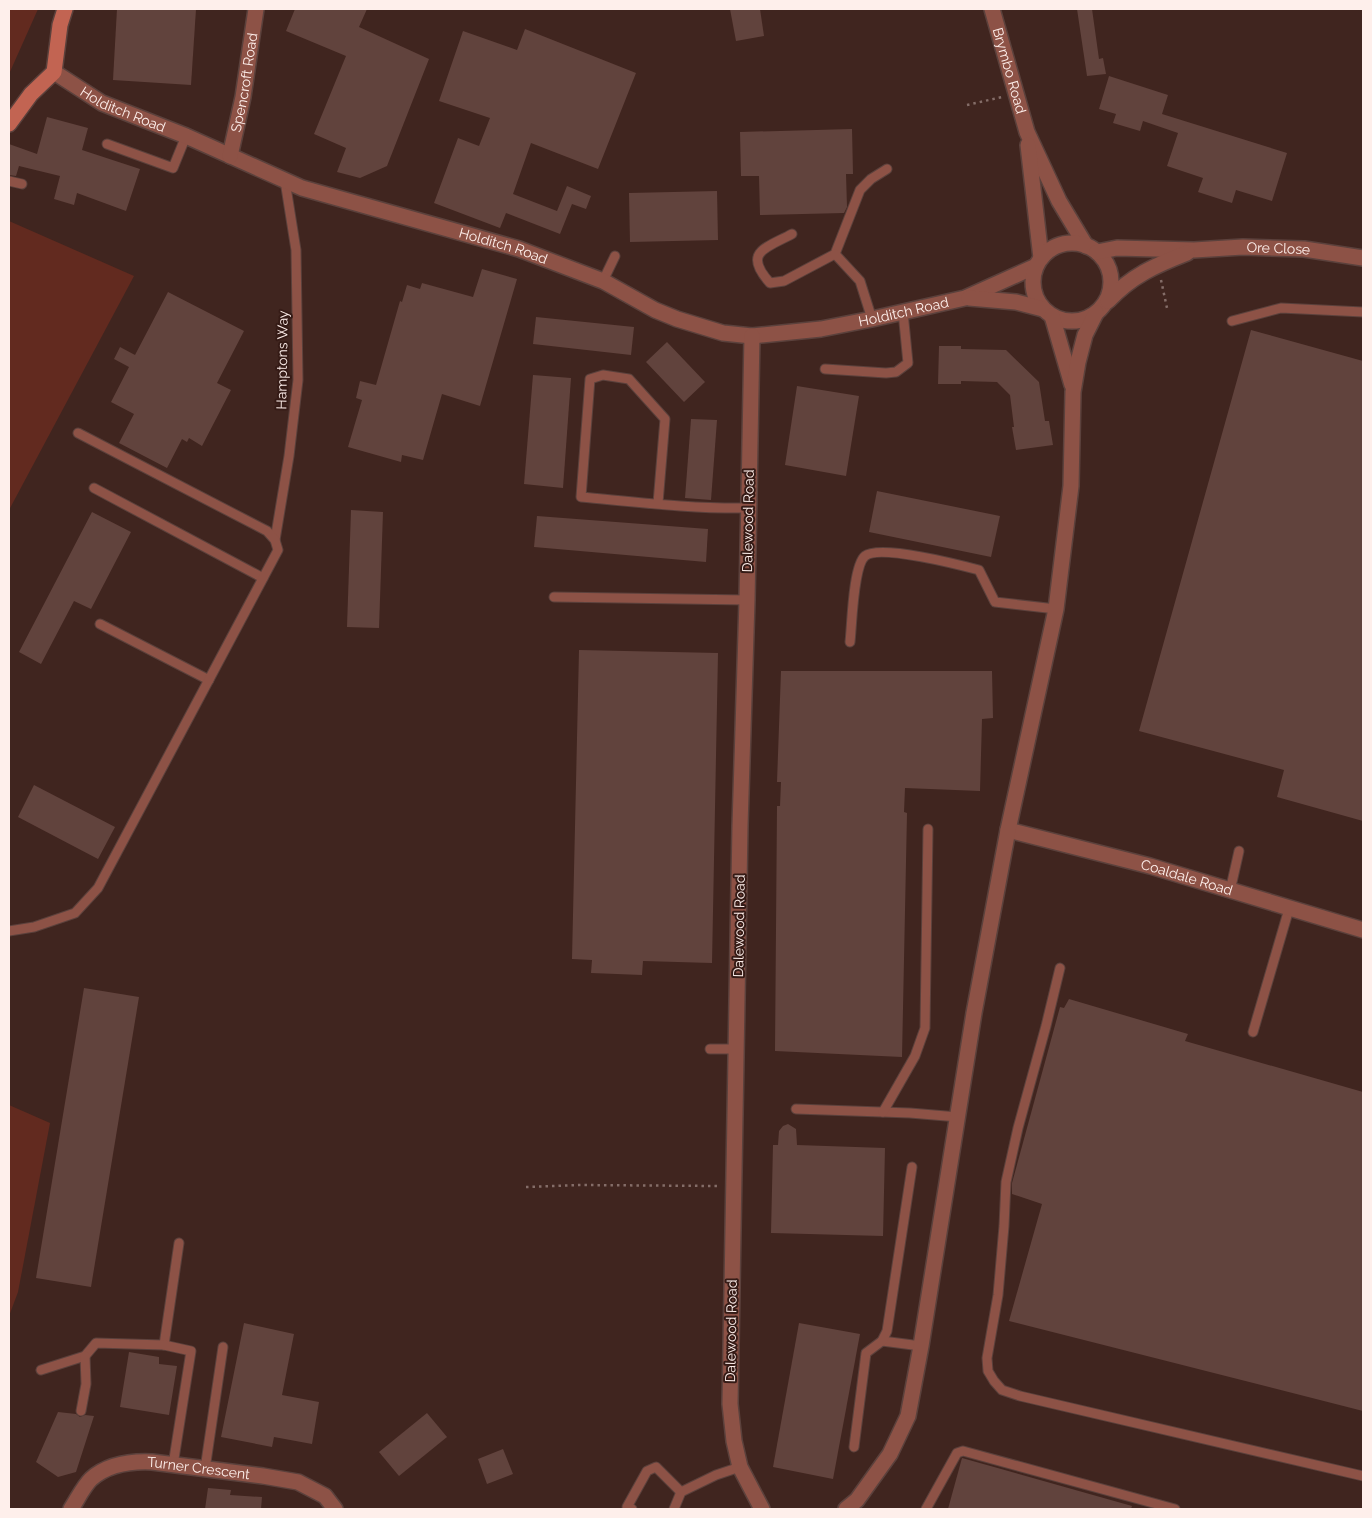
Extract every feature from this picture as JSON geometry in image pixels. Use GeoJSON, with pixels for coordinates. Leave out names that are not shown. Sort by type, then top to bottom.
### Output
{"type":"FeatureCollection","features":[{"type":"Feature","properties":{"kind":"main road"},"geometry":{"type":"LineString","coordinates":[[9,124],[31,94],[54,72],[60,25],[66,9]]}},
{"type":"Feature","properties":{"kind":"street","name":"Spencroft Road"},"geometry":{"type":"LineString","coordinates":[[230,156],[243,97],[256,9]]}},
{"type":"Feature","properties":{"kind":"street","name":"Brymbo Road"},"geometry":{"type":"LineString","coordinates":[[992,9],[1027,132],[1059,201],[1091,249]]}},
{"type":"Feature","properties":{"kind":"street","name":"Holditch Road"},"geometry":{"type":"LineString","coordinates":[[54,72],[102,103],[186,136],[302,188],[519,249],[603,282],[677,319],[724,333],[752,336],[821,329],[965,298],[1038,262]]}},
{"type":"Feature","properties":{"kind":"street","name":"Brymbo Road"},"geometry":{"type":"LineString","coordinates":[[1027,132],[1038,262]]}},
{"type":"Feature","properties":{"kind":"street"},"geometry":{"type":"LineString","coordinates":[[846,1509],[857,1500],[890,1454],[908,1416],[921,1346],[974,1013],[1008,830],[1056,609],[1071,486],[1074,392],[1078,362],[1085,335],[1109,294],[1111,279],[1107,266],[1091,249],[1071,243],[1064,244],[1054,248],[1038,262],[1033,276],[1034,291],[1038,302],[1047,312],[1063,321],[1076,322],[1087,319],[1100,309]]}},
{"type":"Feature","properties":{"kind":"street","name":"Ore Close"},"geometry":{"type":"LineString","coordinates":[[1091,249],[1194,250],[1243,247],[1304,249],[1363,258]]}},
{"type":"Feature","properties":{"kind":"street","name":"Ore Close"},"geometry":{"type":"LineString","coordinates":[[1100,309],[1121,286],[1158,264],[1194,250]]}},
{"type":"Feature","properties":{"kind":"street","name":"Holditch Road"},"geometry":{"type":"LineString","coordinates":[[965,298],[994,299],[1047,312]]}},
{"type":"Feature","properties":{"kind":"street"},"geometry":{"type":"LineString","coordinates":[[1047,312],[1074,392]]}},
{"type":"Feature","properties":{"kind":"street","name":"Dalewood Road"},"geometry":{"type":"LineString","coordinates":[[752,336],[740,835],[730,1404],[734,1441],[740,1467],[762,1509]]}},
{"type":"Feature","properties":{"kind":"street","name":"Coaldale Road"},"geometry":{"type":"LineString","coordinates":[[1008,830],[1150,866],[1363,930]]}},
{"type":"Feature","properties":{"kind":"street","name":"Turner Crescent"},"geometry":{"type":"LineString","coordinates":[[71,1509],[90,1480],[104,1470],[119,1464],[135,1462],[173,1465],[298,1482],[325,1496],[335,1509]]}},
{"type":"Feature","properties":{"kind":"lane"},"geometry":{"type":"LineString","coordinates":[[107,144],[173,168],[186,136]]}},
{"type":"Feature","properties":{"kind":"lane"},"geometry":{"type":"LineString","coordinates":[[792,234],[761,251],[757,256],[757,263],[763,275],[770,283],[784,281],[835,254],[860,190],[871,179],[887,169]]}},
{"type":"Feature","properties":{"kind":"lane","name":"Hamptons Way"},"geometry":{"type":"LineString","coordinates":[[9,931],[34,927],[76,913],[98,888],[278,550],[275,540],[289,456],[298,380],[296,250],[285,180]]}},
{"type":"Feature","properties":{"kind":"lane"},"geometry":{"type":"LineString","coordinates":[[9,181],[22,184]]}},
{"type":"Feature","properties":{"kind":"lane"},"geometry":{"type":"LineString","coordinates":[[835,254],[860,280],[872,319]]}},
{"type":"Feature","properties":{"kind":"lane"},"geometry":{"type":"LineString","coordinates":[[603,282],[616,256]]}},
{"type":"Feature","properties":{"kind":"lane"},"geometry":{"type":"LineString","coordinates":[[1232,321],[1281,308],[1363,312]]}},
{"type":"Feature","properties":{"kind":"lane"},"geometry":{"type":"LineString","coordinates":[[825,369],[896,372],[908,363],[903,312]]}},
{"type":"Feature","properties":{"kind":"lane"},"geometry":{"type":"LineString","coordinates":[[658,503],[665,419],[629,378],[603,375],[590,379],[581,498],[658,503],[748,508]]}},
{"type":"Feature","properties":{"kind":"lane"},"geometry":{"type":"LineString","coordinates":[[78,433],[267,531],[275,540]]}},
{"type":"Feature","properties":{"kind":"lane"},"geometry":{"type":"LineString","coordinates":[[94,488],[263,578]]}},
{"type":"Feature","properties":{"kind":"lane"},"geometry":{"type":"LineString","coordinates":[[850,642],[856,582],[860,566],[865,556],[874,552],[901,554],[949,562],[979,570],[995,602],[1056,609]]}},
{"type":"Feature","properties":{"kind":"lane"},"geometry":{"type":"LineString","coordinates":[[554,597],[747,600]]}},
{"type":"Feature","properties":{"kind":"lane"},"geometry":{"type":"LineString","coordinates":[[100,624],[209,680]]}},
{"type":"Feature","properties":{"kind":"lane"},"geometry":{"type":"LineString","coordinates":[[883,1112],[915,1056],[925,1028],[928,829]]}},
{"type":"Feature","properties":{"kind":"lane"},"geometry":{"type":"LineString","coordinates":[[1230,891],[1239,851]]}},
{"type":"Feature","properties":{"kind":"lane"},"geometry":{"type":"LineString","coordinates":[[1253,1032],[1289,909]]}},
{"type":"Feature","properties":{"kind":"lane"},"geometry":{"type":"LineString","coordinates":[[1060,968],[1018,1128],[1006,1182],[998,1295],[987,1358],[988,1371],[1002,1390],[1020,1396],[1363,1476]]}},
{"type":"Feature","properties":{"kind":"lane"},"geometry":{"type":"LineString","coordinates":[[710,1049],[736,1049]]}},
{"type":"Feature","properties":{"kind":"lane"},"geometry":{"type":"LineString","coordinates":[[796,1109],[958,1117]]}},
{"type":"Feature","properties":{"kind":"lane"},"geometry":{"type":"LineString","coordinates":[[854,1447],[866,1353],[882,1341],[887,1331],[912,1167]]}},
{"type":"Feature","properties":{"kind":"lane"},"geometry":{"type":"LineString","coordinates":[[164,1345],[179,1243]]}},
{"type":"Feature","properties":{"kind":"lane"},"geometry":{"type":"LineString","coordinates":[[882,1341],[921,1346]]}},
{"type":"Feature","properties":{"kind":"lane"},"geometry":{"type":"LineString","coordinates":[[41,1370],[86,1356],[96,1343],[164,1345],[190,1351],[173,1465]]}},
{"type":"Feature","properties":{"kind":"lane"},"geometry":{"type":"LineString","coordinates":[[205,1469],[223,1347]]}},
{"type":"Feature","properties":{"kind":"lane"},"geometry":{"type":"LineString","coordinates":[[81,1412],[86,1384],[86,1356]]}},
{"type":"Feature","properties":{"kind":"lane"},"geometry":{"type":"LineString","coordinates":[[926,1509],[957,1453],[963,1450],[1175,1509]]}},
{"type":"Feature","properties":{"kind":"lane"},"geometry":{"type":"LineString","coordinates":[[632,1509],[627,1507],[647,1471],[656,1467],[681,1492]]}},
{"type":"Feature","properties":{"kind":"lane"},"geometry":{"type":"LineString","coordinates":[[674,1509],[681,1492],[716,1475],[740,1467]]}},
{"type":"Feature","properties":{"kind":"path"},"geometry":{"type":"LineString","coordinates":[[967,105],[1016,94]]}},
{"type":"Feature","properties":{"kind":"path"},"geometry":{"type":"LineString","coordinates":[[1158,264],[1167,308]]}},
{"type":"Feature","properties":{"kind":"path"},"geometry":{"type":"LineString","coordinates":[[526,1187],[580,1185],[721,1186]]}},
{"type":"Feature","properties":{"kind":"shaded area"},"geometry":{"type":"Polygon","coordinates":[[[9,9],[38,9],[9,74],[9,9]]]}},
{"type":"Feature","properties":{"kind":"shaded area"},"geometry":{"type":"Polygon","coordinates":[[[9,221],[134,276],[9,510],[9,221]]]}},
{"type":"Feature","properties":{"kind":"shaded area"},"geometry":{"type":"Polygon","coordinates":[[[9,1105],[50,1123],[18,1292],[9,1316],[9,1105]]]}},
{"type":"Feature","properties":{"kind":"building"},"geometry":{"type":"Polygon","coordinates":[[[117,9],[196,9],[191,85],[113,80],[117,9]]]}},
{"type":"Feature","properties":{"kind":"building"},"geometry":{"type":"Polygon","coordinates":[[[295,9],[367,9],[359,27],[429,59],[387,166],[360,178],[337,172],[346,148],[314,134],[346,56],[286,31],[295,9]]]}},
{"type":"Feature","properties":{"kind":"building"},"geometry":{"type":"Polygon","coordinates":[[[730,9],[760,9],[764,36],[736,41],[730,9]]]}},
{"type":"Feature","properties":{"kind":"building"},"geometry":{"type":"Polygon","coordinates":[[[1077,9],[1092,9],[1099,59],[1103,58],[1106,74],[1087,76],[1077,9]]]}},
{"type":"Feature","properties":{"kind":"building"},"geometry":{"type":"Polygon","coordinates":[[[525,29],[636,73],[598,169],[531,143],[513,194],[557,211],[567,186],[591,196],[586,209],[572,204],[560,234],[506,213],[500,228],[434,203],[458,138],[479,146],[490,118],[439,101],[463,31],[517,50],[525,29]]]}},
{"type":"Feature","properties":{"kind":"building"},"geometry":{"type":"Polygon","coordinates":[[[1109,76],[1168,95],[1162,114],[1287,153],[1272,201],[1236,190],[1232,203],[1198,192],[1203,178],[1167,166],[1178,133],[1143,121],[1140,131],[1113,123],[1116,114],[1099,109],[1109,76]]]}},
{"type":"Feature","properties":{"kind":"building"},"geometry":{"type":"Polygon","coordinates":[[[47,117],[88,128],[82,150],[140,169],[126,211],[77,193],[74,205],[54,199],[60,176],[19,166],[16,176],[9,175],[9,144],[37,154],[47,117]]]}},
{"type":"Feature","properties":{"kind":"building"},"geometry":{"type":"Polygon","coordinates":[[[852,129],[853,174],[846,174],[847,207],[844,213],[760,215],[759,176],[741,176],[740,132],[852,129]]]}},
{"type":"Feature","properties":{"kind":"building"},"geometry":{"type":"Polygon","coordinates":[[[717,191],[718,240],[630,242],[629,193],[717,191]]]}},
{"type":"Feature","properties":{"kind":"building"},"geometry":{"type":"Polygon","coordinates":[[[482,269],[517,279],[480,406],[442,394],[423,460],[402,455],[401,462],[348,447],[362,400],[356,398],[360,381],[376,385],[400,301],[402,302],[407,285],[420,289],[422,283],[473,297],[482,269]]]}},
{"type":"Feature","properties":{"kind":"building"},"geometry":{"type":"Polygon","coordinates":[[[168,292],[244,331],[217,383],[231,390],[202,446],[189,438],[187,442],[182,439],[167,468],[119,443],[134,414],[111,402],[129,367],[114,359],[120,347],[135,355],[168,292]]]}},
{"type":"Feature","properties":{"kind":"building"},"geometry":{"type":"Polygon","coordinates":[[[536,317],[634,327],[631,355],[533,344],[536,317]]]}},
{"type":"Feature","properties":{"kind":"building"},"geometry":{"type":"Polygon","coordinates":[[[1251,330],[1363,361],[1363,821],[1277,797],[1284,770],[1139,731],[1251,330]]]}},
{"type":"Feature","properties":{"kind":"building"},"geometry":{"type":"Polygon","coordinates":[[[667,342],[705,382],[684,402],[646,362],[667,342]]]}},
{"type":"Feature","properties":{"kind":"building"},"geometry":{"type":"Polygon","coordinates":[[[939,346],[961,346],[961,349],[1006,350],[1039,382],[1045,421],[1049,421],[1053,445],[1016,450],[1010,395],[997,382],[961,381],[961,384],[938,384],[939,346]]]}},
{"type":"Feature","properties":{"kind":"building"},"geometry":{"type":"Polygon","coordinates":[[[533,375],[571,378],[563,488],[524,484],[533,375]]]}},
{"type":"Feature","properties":{"kind":"building"},"geometry":{"type":"Polygon","coordinates":[[[797,386],[859,396],[846,476],[785,465],[797,386]]]}},
{"type":"Feature","properties":{"kind":"building"},"geometry":{"type":"Polygon","coordinates":[[[691,419],[717,420],[711,500],[685,498],[691,419]]]}},
{"type":"Feature","properties":{"kind":"building"},"geometry":{"type":"Polygon","coordinates":[[[877,491],[1000,516],[991,557],[869,532],[877,491]]]}},
{"type":"Feature","properties":{"kind":"building"},"geometry":{"type":"Polygon","coordinates":[[[351,510],[383,512],[379,628],[347,627],[351,510]]]}},
{"type":"Feature","properties":{"kind":"building"},"geometry":{"type":"Polygon","coordinates":[[[92,512],[131,532],[91,609],[74,601],[41,664],[19,652],[92,512]]]}},
{"type":"Feature","properties":{"kind":"building"},"geometry":{"type":"Polygon","coordinates":[[[537,516],[708,529],[706,562],[534,547],[537,516]]]}},
{"type":"Feature","properties":{"kind":"building"},"geometry":{"type":"Polygon","coordinates":[[[579,650],[718,653],[712,963],[643,961],[642,975],[591,973],[592,960],[572,959],[579,650]]]}},
{"type":"Feature","properties":{"kind":"building"},"geometry":{"type":"Polygon","coordinates":[[[781,671],[992,671],[993,718],[982,719],[980,791],[905,788],[904,812],[907,813],[902,1057],[775,1051],[777,806],[780,806],[781,782],[777,782],[781,671]]]}},
{"type":"Feature","properties":{"kind":"building"},"geometry":{"type":"Polygon","coordinates":[[[34,785],[115,827],[98,859],[18,817],[34,785]]]}},
{"type":"Feature","properties":{"kind":"building"},"geometry":{"type":"Polygon","coordinates":[[[84,988],[139,997],[91,1287],[36,1278],[84,988]]]}},
{"type":"Feature","properties":{"kind":"building"},"geometry":{"type":"Polygon","coordinates":[[[1069,999],[1188,1034],[1185,1041],[1363,1092],[1363,1411],[1009,1321],[1042,1204],[1012,1194],[1012,1183],[1060,1007],[1064,1008],[1069,999]]]}},
{"type":"Feature","properties":{"kind":"building"},"geometry":{"type":"Polygon","coordinates":[[[788,1124],[796,1129],[797,1145],[885,1148],[883,1236],[771,1233],[773,1145],[778,1145],[779,1131],[788,1124]]]}},
{"type":"Feature","properties":{"kind":"building"},"geometry":{"type":"Polygon","coordinates":[[[244,1323],[294,1334],[282,1395],[319,1402],[312,1444],[274,1437],[272,1447],[221,1437],[244,1323]]]}},
{"type":"Feature","properties":{"kind":"building"},"geometry":{"type":"Polygon","coordinates":[[[799,1323],[860,1334],[833,1479],[773,1467],[799,1323]]]}},
{"type":"Feature","properties":{"kind":"building"},"geometry":{"type":"Polygon","coordinates":[[[129,1352],[159,1357],[159,1364],[177,1366],[169,1415],[120,1407],[129,1352]]]}},
{"type":"Feature","properties":{"kind":"building"},"geometry":{"type":"Polygon","coordinates":[[[58,1412],[76,1414],[80,1417],[85,1415],[94,1416],[76,1472],[58,1477],[36,1462],[58,1412]]]}},
{"type":"Feature","properties":{"kind":"building"},"geometry":{"type":"Polygon","coordinates":[[[427,1413],[447,1437],[399,1476],[379,1452],[427,1413]]]}},
{"type":"Feature","properties":{"kind":"building"},"geometry":{"type":"Polygon","coordinates":[[[503,1449],[513,1474],[487,1484],[478,1459],[503,1449]]]}},
{"type":"Feature","properties":{"kind":"building"},"geometry":{"type":"Polygon","coordinates":[[[962,1458],[1132,1506],[1131,1509],[948,1509],[962,1458]]]}},
{"type":"Feature","properties":{"kind":"building"},"geometry":{"type":"Polygon","coordinates":[[[208,1488],[231,1490],[230,1495],[262,1497],[261,1509],[205,1509],[208,1488]]]}}]}
